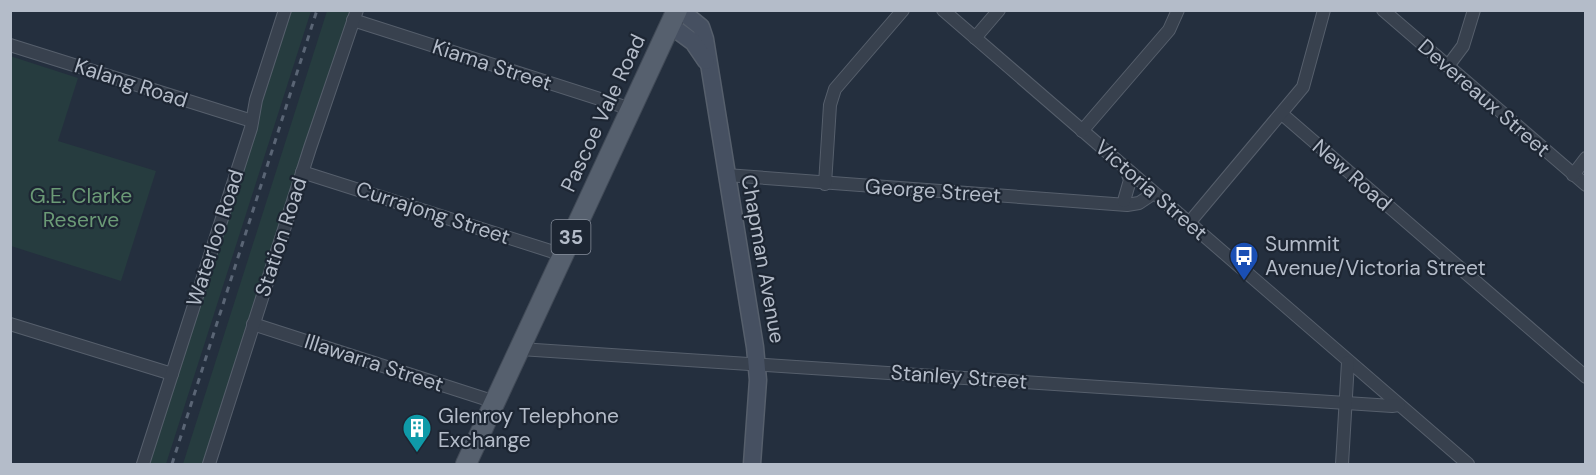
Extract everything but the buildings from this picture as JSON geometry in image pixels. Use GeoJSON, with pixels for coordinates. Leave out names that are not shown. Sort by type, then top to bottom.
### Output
{"type":"FeatureCollection","features":[{"type":"Feature","properties":{"kind":"main road","name":"Pascoe Vale Road"},"geometry":{"type":"LineString","coordinates":[[466,465],[676,15]]}},
{"type":"Feature","properties":{"kind":"street","name":"Waterloo Road"},"geometry":{"type":"LineString","coordinates":[[143,465],[285,10]]}},
{"type":"Feature","properties":{"kind":"street"},"geometry":{"type":"LineString","coordinates":[[825,184],[830,105],[835,89],[903,10]]}},
{"type":"Feature","properties":{"kind":"street","name":"Victoria Street"},"geometry":{"type":"LineString","coordinates":[[943,10],[1468,465]]}},
{"type":"Feature","properties":{"kind":"street"},"geometry":{"type":"LineString","coordinates":[[975,38],[999,10]]}},
{"type":"Feature","properties":{"kind":"street"},"geometry":{"type":"LineString","coordinates":[[1082,131],[1169,30],[1178,10]]}},
{"type":"Feature","properties":{"kind":"street"},"geometry":{"type":"LineString","coordinates":[[1189,223],[1303,87],[1324,10]]}},
{"type":"Feature","properties":{"kind":"street","name":"Devereaux Street"},"geometry":{"type":"LineString","coordinates":[[1383,10],[1586,185]]}},
{"type":"Feature","properties":{"kind":"street"},"geometry":{"type":"LineString","coordinates":[[1448,66],[1463,46],[1474,10]]}},
{"type":"Feature","properties":{"kind":"street","name":"Kiama Street"},"geometry":{"type":"LineString","coordinates":[[355,15],[631,109]]}},
{"type":"Feature","properties":{"kind":"street","name":"Station Road"},"geometry":{"type":"LineString","coordinates":[[209,465],[302,172],[355,15]]}},
{"type":"Feature","properties":{"kind":"street","name":"Chapman Avenue"},"geometry":{"type":"LineString","coordinates":[[676,15],[707,62],[757,364],[752,465]]}},
{"type":"Feature","properties":{"kind":"street","name":"Kalang Road"},"geometry":{"type":"LineString","coordinates":[[10,45],[252,121]]}},
{"type":"Feature","properties":{"kind":"street","name":"New Road"},"geometry":{"type":"LineString","coordinates":[[1282,114],[1586,377]]}},
{"type":"Feature","properties":{"kind":"street"},"geometry":{"type":"LineString","coordinates":[[1573,175],[1586,158]]}},
{"type":"Feature","properties":{"kind":"street"},"geometry":{"type":"LineString","coordinates":[[1120,202],[1130,180],[1126,169]]}},
{"type":"Feature","properties":{"kind":"street","name":"Currajong Street"},"geometry":{"type":"LineString","coordinates":[[302,172],[563,255]]}},
{"type":"Feature","properties":{"kind":"street","name":"George Street"},"geometry":{"type":"LineString","coordinates":[[726,179],[1139,203],[1150,190]]}},
{"type":"Feature","properties":{"kind":"street"},"geometry":{"type":"LineString","coordinates":[[10,324],[172,374]]}},
{"type":"Feature","properties":{"kind":"street","name":"Illawarra Street"},"geometry":{"type":"LineString","coordinates":[[254,324],[495,402]]}},
{"type":"Feature","properties":{"kind":"street","name":"Stanley Street"},"geometry":{"type":"LineString","coordinates":[[520,349],[1399,405]]}},
{"type":"Feature","properties":{"kind":"street"},"geometry":{"type":"LineString","coordinates":[[1342,465],[1348,362]]}},
{"type":"Feature","properties":{"kind":"green space"},"geometry":{"type":"Polygon","coordinates":[[[291,11],[311,11],[166,464],[149,464],[291,11]]]}},
{"type":"Feature","properties":{"kind":"green space"},"geometry":{"type":"Polygon","coordinates":[[[327,11],[351,11],[324,86],[204,464],[183,464],[327,11]]]}},
{"type":"Feature","properties":{"kind":"green space","name":"G.E. Clarke Reserve"},"geometry":{"type":"Polygon","coordinates":[[[10,56],[78,78],[58,141],[156,171],[121,281],[11,246],[10,56]]]}},
{"type":"Feature","properties":{"kind":"railway"},"geometry":{"type":"LineString","coordinates":[[172,464],[317,10]]}},
{"type":"Feature","properties":{"kind":"place","name":"Summit Avenue/Victoria Street"},"geometry":{"type":"Point","coordinates":[1244,282]}},
{"type":"Feature","properties":{"kind":"place","name":"Glenroy Telephone Exchange"},"geometry":{"type":"Point","coordinates":[417,454]}}]}
